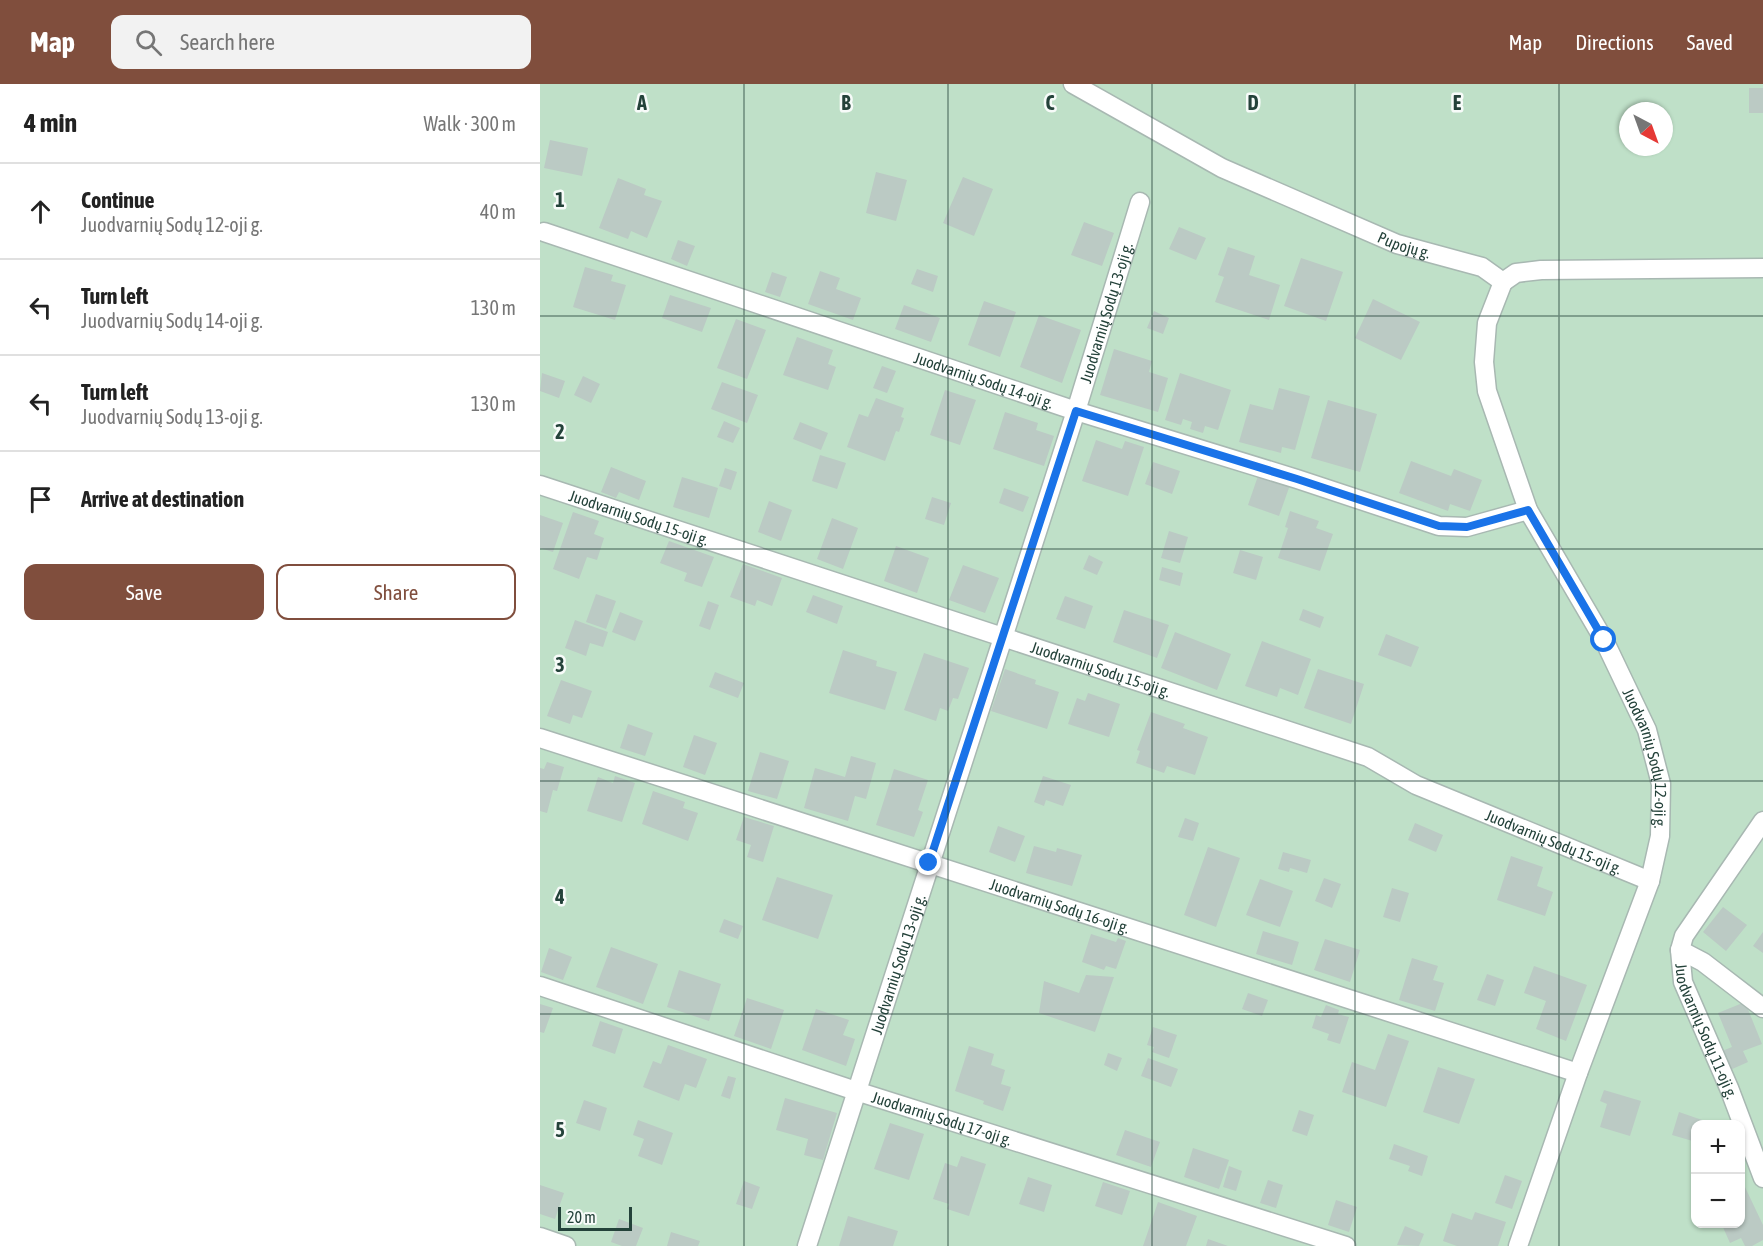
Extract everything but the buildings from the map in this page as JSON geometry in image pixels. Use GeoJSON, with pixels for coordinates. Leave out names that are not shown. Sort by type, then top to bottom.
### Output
{"type":"FeatureCollection","features":[{"type":"Feature","properties":{"kind":"street","name":"Pupojų g."},"geometry":{"type":"LineString","coordinates":[[1073,84],[1222,168],[1397,244],[1482,267],[1503,282]]}},
{"type":"Feature","properties":{"kind":"street","name":"Juodvarnių Sodų 13-oji g."},"geometry":{"type":"LineString","coordinates":[[807,1246],[855,1091],[1076,411],[1140,202]]}},
{"type":"Feature","properties":{"kind":"street","name":"Juodvarnių Sodų 14-oji g."},"geometry":{"type":"LineString","coordinates":[[544,232],[1076,411],[1297,479],[1439,526],[1467,527],[1528,510]]}},
{"type":"Feature","properties":{"kind":"street"},"geometry":{"type":"LineString","coordinates":[[1503,282],[1516,273],[1541,270],[1763,268]]}},
{"type":"Feature","properties":{"kind":"street","name":"Juodvarnių Sodų 12-oji g."},"geometry":{"type":"LineString","coordinates":[[1503,282],[1487,323],[1485,372],[1487,391],[1528,510],[1604,640],[1647,729],[1661,784],[1660,836],[1650,881],[1578,1073],[1518,1246]]}},
{"type":"Feature","properties":{"kind":"street","name":"Juodvarnių Sodų 15-oji g."},"geometry":{"type":"LineString","coordinates":[[540,485],[1368,757],[1416,785],[1650,881]]}},
{"type":"Feature","properties":{"kind":"street","name":"Juodvarnių Sodų 16-oji g."},"geometry":{"type":"LineString","coordinates":[[540,738],[1578,1073]]}},
{"type":"Feature","properties":{"kind":"street"},"geometry":{"type":"LineString","coordinates":[[1763,821],[1684,936],[1680,950],[1703,962],[1763,1008]]}},
{"type":"Feature","properties":{"kind":"street","name":"Juodvarnių Sodų 11-oji g."},"geometry":{"type":"LineString","coordinates":[[1680,950],[1683,982],[1729,1088],[1763,1178]]}},
{"type":"Feature","properties":{"kind":"street","name":"Juodvarnių Sodų 17-oji g."},"geometry":{"type":"LineString","coordinates":[[540,986],[855,1091],[1346,1246]]}},
{"type":"Feature","properties":{"kind":"street"},"geometry":{"type":"LineString","coordinates":[[540,1237],[566,1246]]}},
{"type":"Feature","properties":{"kind":"green space"},"geometry":{"type":"Polygon","coordinates":[[[540,84],[1763,84],[1763,1246],[540,1246],[540,84]]]}},
{"type":"Feature","properties":{"kind":"route"},"geometry":{"type":"LineString","coordinates":[[929,863],[1076,411],[1297,479],[1439,526],[1467,527],[1528,510],[1604,640]]}}]}
